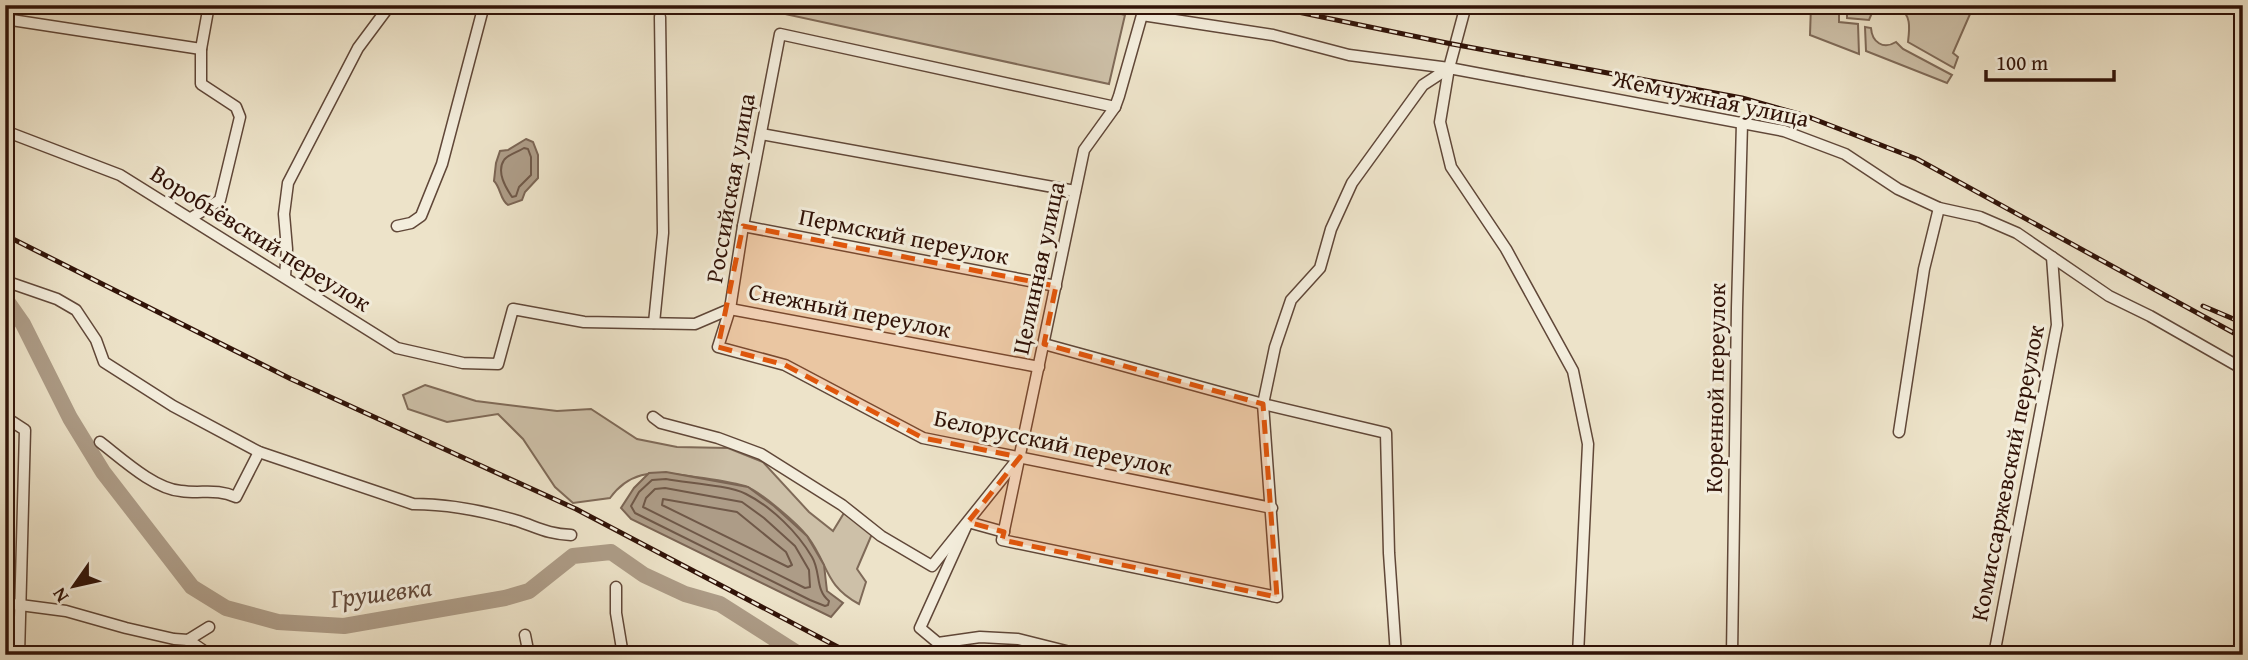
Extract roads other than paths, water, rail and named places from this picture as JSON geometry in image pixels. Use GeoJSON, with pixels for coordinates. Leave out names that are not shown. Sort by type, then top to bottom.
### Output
{"type":"FeatureCollection","features":[{"type":"Feature","properties":{"kind":"street"},"geometry":{"type":"LineString","coordinates":[[191,218],[220,200],[240,117],[236,107],[201,84],[201,49],[209,5]]}},
{"type":"Feature","properties":{"kind":"street"},"geometry":{"type":"LineString","coordinates":[[285,276],[287,249],[284,214],[288,183],[358,48],[390,5]]}},
{"type":"Feature","properties":{"kind":"street"},"geometry":{"type":"LineString","coordinates":[[397,226],[411,223],[421,216],[442,164],[484,5]]}},
{"type":"Feature","properties":{"kind":"street"},"geometry":{"type":"LineString","coordinates":[[1466,5],[1449,68],[1440,122],[1451,167],[1506,249],[1573,372],[1588,444],[1578,655]]}},
{"type":"Feature","properties":{"kind":"street","name":"Жемчужная улица"},"geometry":{"type":"LineString","coordinates":[[1142,15],[1273,35],[1349,55],[1449,68],[1784,131],[1845,154],[1898,189],[1939,208],[1980,217],[2017,233],[2109,296],[2243,369]]}},
{"type":"Feature","properties":{"kind":"street","name":"Целинная улица"},"geometry":{"type":"LineString","coordinates":[[1003,536],[1084,150],[1115,107],[1142,15]]}},
{"type":"Feature","properties":{"kind":"street"},"geometry":{"type":"LineString","coordinates":[[654,323],[663,233],[660,17]]}},
{"type":"Feature","properties":{"kind":"street"},"geometry":{"type":"LineString","coordinates":[[5,19],[201,49]]}},
{"type":"Feature","properties":{"kind":"street","name":"Российская улица"},"geometry":{"type":"LineString","coordinates":[[718,347],[730,309],[780,34],[1115,107]]}},
{"type":"Feature","properties":{"kind":"street"},"geometry":{"type":"LineString","coordinates":[[968,522],[1003,536],[1277,597],[1263,404],[1275,347],[1292,300],[1320,268],[1331,229],[1352,183],[1423,85],[1449,68]]}},
{"type":"Feature","properties":{"kind":"street","name":"Коренной переулок"},"geometry":{"type":"LineString","coordinates":[[1732,655],[1742,123]]}},
{"type":"Feature","properties":{"kind":"street","name":"Воробьёвский переулок"},"geometry":{"type":"LineString","coordinates":[[5,131],[120,175],[397,348],[463,363],[498,364]]}},
{"type":"Feature","properties":{"kind":"street"},"geometry":{"type":"LineString","coordinates":[[761,134],[1074,191]]}},
{"type":"Feature","properties":{"kind":"street"},"geometry":{"type":"LineString","coordinates":[[1899,432],[1924,270],[1939,208]]}},
{"type":"Feature","properties":{"kind":"street","name":"Пермский переулок"},"geometry":{"type":"LineString","coordinates":[[743,226],[1056,286]]}},
{"type":"Feature","properties":{"kind":"street","name":"Комиссаржевский переулок"},"geometry":{"type":"LineString","coordinates":[[1994,655],[2057,325],[2052,257]]}},
{"type":"Feature","properties":{"kind":"street"},"geometry":{"type":"LineString","coordinates":[[5,281],[57,299],[76,310],[96,340],[104,362],[173,406],[259,452],[413,504],[439,504],[475,510],[551,534],[571,535]]}},
{"type":"Feature","properties":{"kind":"street","name":"Снежный переулок"},"geometry":{"type":"LineString","coordinates":[[498,364],[513,309],[584,321],[695,324],[730,309],[1039,367]]}},
{"type":"Feature","properties":{"kind":"street"},"geometry":{"type":"LineString","coordinates":[[1044,344],[1263,404],[1386,433],[1389,553],[1396,655]]}},
{"type":"Feature","properties":{"kind":"street","name":"Белорусский переулок"},"geometry":{"type":"LineString","coordinates":[[718,347],[785,365],[923,438],[1272,508]]}},
{"type":"Feature","properties":{"kind":"street"},"geometry":{"type":"LineString","coordinates":[[5,417],[25,430],[19,655]]}},
{"type":"Feature","properties":{"kind":"street"},"geometry":{"type":"LineString","coordinates":[[653,417],[661,424],[718,438],[761,454],[842,505],[881,536],[932,566],[1020,457]]}},
{"type":"Feature","properties":{"kind":"street"},"geometry":{"type":"LineString","coordinates":[[100,442],[161,484],[179,491],[222,491],[236,497],[259,452]]}},
{"type":"Feature","properties":{"kind":"street"},"geometry":{"type":"LineString","coordinates":[[968,522],[920,628],[938,643],[980,637],[1018,639],[1066,651]]}},
{"type":"Feature","properties":{"kind":"street"},"geometry":{"type":"LineString","coordinates":[[615,587],[623,655]]}},
{"type":"Feature","properties":{"kind":"street"},"geometry":{"type":"LineString","coordinates":[[5,603],[66,611],[153,635],[188,640],[210,655]]}},
{"type":"Feature","properties":{"kind":"street"},"geometry":{"type":"LineString","coordinates":[[188,640],[209,627]]}},
{"type":"Feature","properties":{"kind":"street"},"geometry":{"type":"LineString","coordinates":[[525,635],[529,655]]}},
{"type":"Feature","properties":{"kind":"water"},"geometry":{"type":"Polygon","coordinates":[[[526,139],[533,142],[538,155],[538,178],[525,192],[522,200],[508,205],[494,181],[496,163],[500,151],[508,150],[526,139]]]}},
{"type":"Feature","properties":{"kind":"water"},"geometry":{"type":"Polygon","coordinates":[[[666,472],[748,487],[774,506],[807,536],[824,565],[827,591],[843,603],[831,617],[631,519],[621,508],[634,488],[649,473],[666,472]]]}},
{"type":"Feature","properties":{"kind":"waterway","name":"Грушевка"},"geometry":{"type":"LineString","coordinates":[[5,302],[23,324],[70,418],[103,472],[192,587],[226,608],[278,622],[344,626],[505,598],[529,591],[573,556],[611,552],[644,575],[685,594],[720,604],[800,655]]}},
{"type":"Feature","properties":{"kind":"railway"},"geometry":{"type":"LineString","coordinates":[[1264,5],[1447,43],[1742,98],[1806,116],[1917,159],[2243,338]]}},
{"type":"Feature","properties":{"kind":"railway"},"geometry":{"type":"LineString","coordinates":[[5,235],[291,379],[576,509],[853,655]]}},
{"type":"Feature","properties":{"kind":"railway"},"geometry":{"type":"LineString","coordinates":[[2203,306],[2243,323]]}}]}
